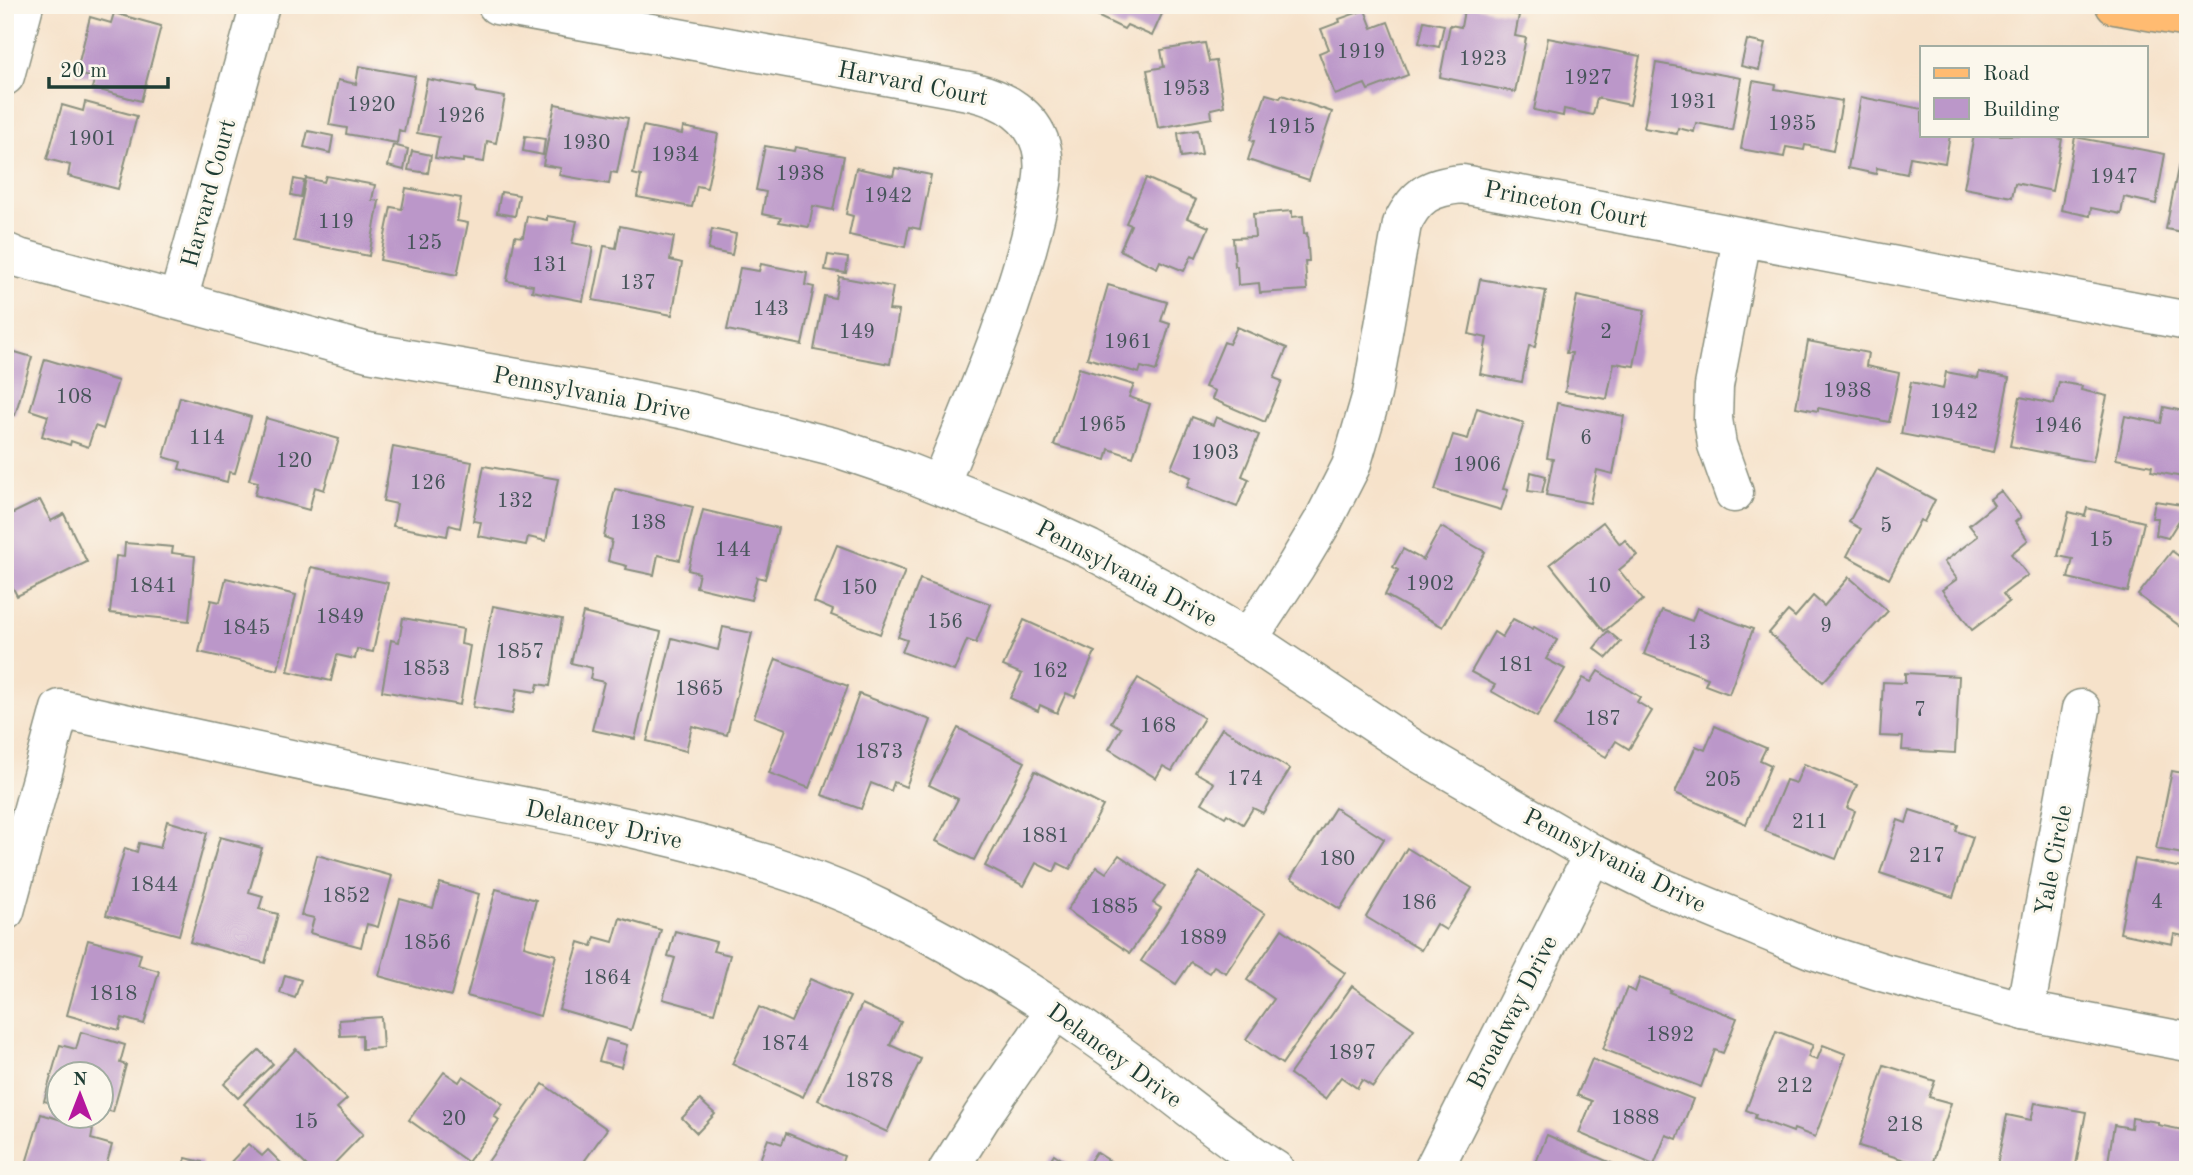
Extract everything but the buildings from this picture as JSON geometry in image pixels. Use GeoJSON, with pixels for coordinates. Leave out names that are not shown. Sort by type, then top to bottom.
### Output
{"type":"FeatureCollection","features":[{"type":"Feature","properties":{"kind":"main road"},"geometry":{"type":"LineString","coordinates":[[2115,5],[2188,18]]}},
{"type":"Feature","properties":{"kind":"street","name":"Harvard Court"},"geometry":{"type":"LineString","coordinates":[[178,300],[260,5]]}},
{"type":"Feature","properties":{"kind":"street","name":"Harvard Court"},"geometry":{"type":"LineString","coordinates":[[497,5],[974,92],[1008,104],[1028,122],[1035,131],[1044,158],[1042,185],[1032,231],[988,367],[940,484]]}},
{"type":"Feature","properties":{"kind":"street"},"geometry":{"type":"LineString","coordinates":[[5,76],[17,9]]}},
{"type":"Feature","properties":{"kind":"street","name":"Princeton Court"},"geometry":{"type":"LineString","coordinates":[[1248,639],[1323,521],[1351,466],[1372,394],[1402,224],[1409,208],[1433,189],[1462,184],[2188,321]]}},
{"type":"Feature","properties":{"kind":"street"},"geometry":{"type":"LineString","coordinates":[[1734,493],[1717,445],[1713,419],[1714,386],[1742,238]]}},
{"type":"Feature","properties":{"kind":"street","name":"Pennsylvania Drive"},"geometry":{"type":"LineString","coordinates":[[5,253],[368,352],[609,394],[765,428],[836,448],[940,484],[1089,549],[1163,589],[1248,639],[1416,751],[1593,854],[1668,890],[1813,950],[1952,993],[2025,1011],[2188,1042]]}},
{"type":"Feature","properties":{"kind":"street","name":"Delancey Drive"},"geometry":{"type":"LineString","coordinates":[[5,911],[60,709],[652,833],[774,866],[833,888],[928,932],[995,971],[1115,1051],[1241,1148],[1275,1170]]}},
{"type":"Feature","properties":{"kind":"street","name":"Yale Circle"},"geometry":{"type":"LineString","coordinates":[[2025,1011],[2081,709]]}},
{"type":"Feature","properties":{"kind":"street","name":"Broadway Drive"},"geometry":{"type":"LineString","coordinates":[[1433,1170],[1593,854]]}},
{"type":"Feature","properties":{"kind":"street"},"geometry":{"type":"LineString","coordinates":[[948,1170],[1055,1011]]}}]}
